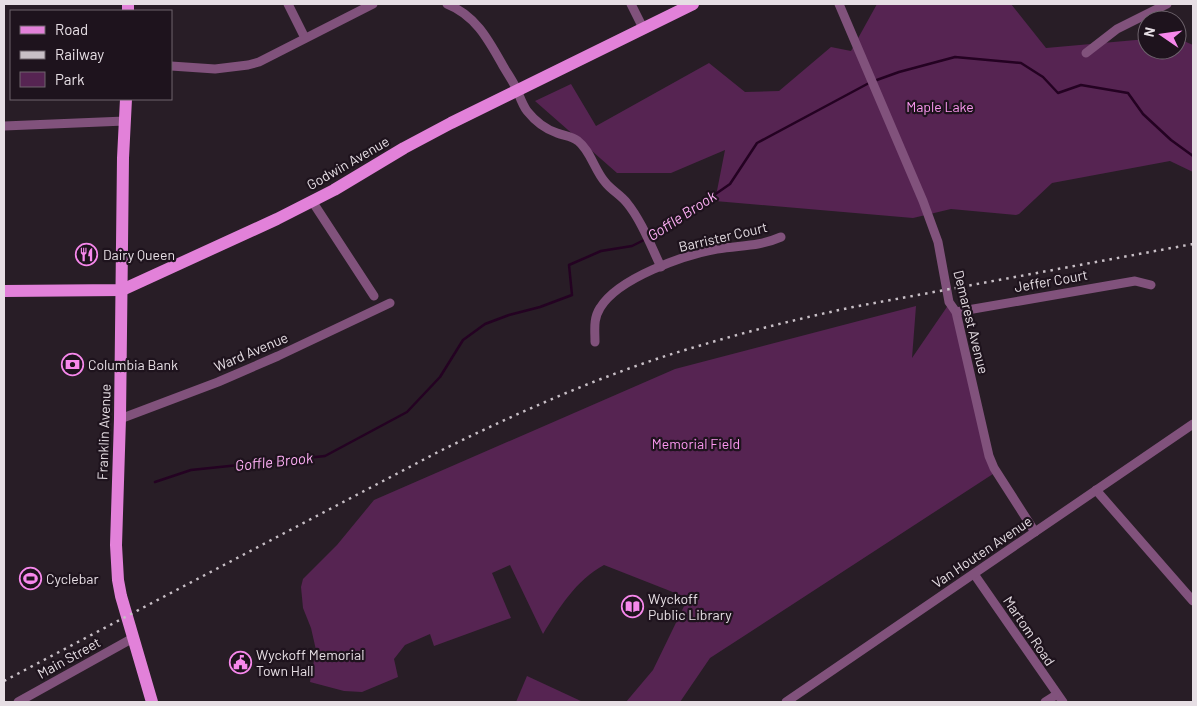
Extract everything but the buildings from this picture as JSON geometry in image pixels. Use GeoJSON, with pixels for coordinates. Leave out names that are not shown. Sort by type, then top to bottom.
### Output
{"type":"FeatureCollection","features":[{"type":"Feature","properties":{"kind":"main road","name":"Godwin Avenue"},"geometry":{"type":"LineString","coordinates":[[4,292],[122,290],[277,219],[451,123],[693,4]]}},
{"type":"Feature","properties":{"kind":"main road","name":"Franklin Avenue"},"geometry":{"type":"LineString","coordinates":[[126,100],[123,158],[120,419],[116,527],[117,564],[121,596],[152,702]]}},
{"type":"Feature","properties":{"kind":"street"},"geometry":{"type":"LineString","coordinates":[[288,4],[306,38]]}},
{"type":"Feature","properties":{"kind":"street"},"geometry":{"type":"LineString","coordinates":[[172,66],[216,69],[248,65],[270,57],[373,4]]}},
{"type":"Feature","properties":{"kind":"street"},"geometry":{"type":"LineString","coordinates":[[447,4],[465,14],[485,35],[517,90],[521,101],[536,121],[547,128],[571,137],[585,149],[605,183],[617,192],[636,215],[661,267]]}},
{"type":"Feature","properties":{"kind":"street"},"geometry":{"type":"LineString","coordinates":[[630,4],[643,28]]}},
{"type":"Feature","properties":{"kind":"street","name":"Demarest Avenue"},"geometry":{"type":"LineString","coordinates":[[839,4],[923,201],[938,242],[949,302],[956,312],[989,456],[994,468],[1035,532]]}},
{"type":"Feature","properties":{"kind":"street"},"geometry":{"type":"LineString","coordinates":[[1086,52],[1117,29],[1167,4]]}},
{"type":"Feature","properties":{"kind":"street"},"geometry":{"type":"LineString","coordinates":[[4,126],[125,120]]}},
{"type":"Feature","properties":{"kind":"street"},"geometry":{"type":"LineString","coordinates":[[312,201],[374,296]]}},
{"type":"Feature","properties":{"kind":"street","name":"Barrister Court"},"geometry":{"type":"LineString","coordinates":[[595,342],[594,326],[599,309],[617,290],[631,280],[649,271],[691,256],[717,250],[756,245],[769,242],[781,236]]}},
{"type":"Feature","properties":{"kind":"street","name":"Jeffer Court"},"geometry":{"type":"LineString","coordinates":[[956,312],[1135,281],[1151,285]]}},
{"type":"Feature","properties":{"kind":"street","name":"Ward Avenue"},"geometry":{"type":"LineString","coordinates":[[120,419],[218,382],[390,303]]}},
{"type":"Feature","properties":{"kind":"street","name":"Van Houten Avenue"},"geometry":{"type":"LineString","coordinates":[[786,702],[1193,424]]}},
{"type":"Feature","properties":{"kind":"street"},"geometry":{"type":"LineString","coordinates":[[1096,490],[1193,601]]}},
{"type":"Feature","properties":{"kind":"street","name":"Martom Road"},"geometry":{"type":"LineString","coordinates":[[974,574],[1056,695],[1063,702]]}},
{"type":"Feature","properties":{"kind":"street","name":"Main Street"},"geometry":{"type":"LineString","coordinates":[[18,702],[28,699],[133,638]]}},
{"type":"Feature","properties":{"kind":"street"},"geometry":{"type":"LineString","coordinates":[[1045,702],[1056,695]]}},
{"type":"Feature","properties":{"kind":"green space","name":"Maple Lake"},"geometry":{"type":"Polygon","coordinates":[[[877,4],[1011,4],[1046,48],[1137,40],[1137,60],[1187,60],[1187,42],[1193,45],[1193,172],[1170,161],[1052,183],[1016,215],[951,209],[913,218],[715,201],[725,150],[671,173],[617,173],[535,101],[571,84],[596,126],[709,63],[745,92],[779,91],[831,47],[851,51],[877,4]]]}},
{"type":"Feature","properties":{"kind":"green space","name":"Memorial Field"},"geometry":{"type":"Polygon","coordinates":[[[951,301],[996,472],[710,658],[680,702],[626,702],[653,670],[688,598],[604,565],[585,578],[569,595],[543,634],[510,565],[492,573],[511,618],[434,646],[430,634],[405,645],[394,659],[398,677],[362,692],[344,691],[310,682],[316,650],[311,628],[303,608],[301,587],[303,579],[337,545],[374,500],[675,369],[916,306],[912,358],[951,301]]]}},
{"type":"Feature","properties":{"kind":"green space"},"geometry":{"type":"Polygon","coordinates":[[[527,676],[583,702],[516,702],[527,676]]]}},
{"type":"Feature","properties":{"kind":"waterway","name":"Goffle Brook"},"geometry":{"type":"LineString","coordinates":[[874,81],[899,72],[955,57],[1021,63],[1043,77],[1058,93],[1081,85],[1128,93],[1143,114],[1171,140],[1193,156]]}},
{"type":"Feature","properties":{"kind":"waterway","name":"Goffle Brook"},"geometry":{"type":"LineString","coordinates":[[651,237],[730,184],[757,143],[869,83]]}},
{"type":"Feature","properties":{"kind":"waterway","name":"Goffle Brook"},"geometry":{"type":"LineString","coordinates":[[155,482],[191,470],[325,456],[407,412],[440,377],[463,340],[485,324],[572,295],[569,265],[601,251],[632,246],[646,239]]}},
{"type":"Feature","properties":{"kind":"railway"},"geometry":{"type":"LineString","coordinates":[[4,681],[438,452],[502,421],[600,379],[668,355],[740,334],[834,311],[1193,244]]}},
{"type":"Feature","properties":{"kind":"place","name":"Dairy Queen"},"geometry":{"type":"Point","coordinates":[87,255]}},
{"type":"Feature","properties":{"kind":"place","name":"Columbia Bank"},"geometry":{"type":"Point","coordinates":[72,365]}},
{"type":"Feature","properties":{"kind":"place","name":"Cyclebar"},"geometry":{"type":"Point","coordinates":[30,579]}},
{"type":"Feature","properties":{"kind":"place","name":"Wyckoff Public Library"},"geometry":{"type":"Point","coordinates":[632,607]}},
{"type":"Feature","properties":{"kind":"place","name":"Wyckoff Memorial Town Hall"},"geometry":{"type":"Point","coordinates":[240,663]}}]}
